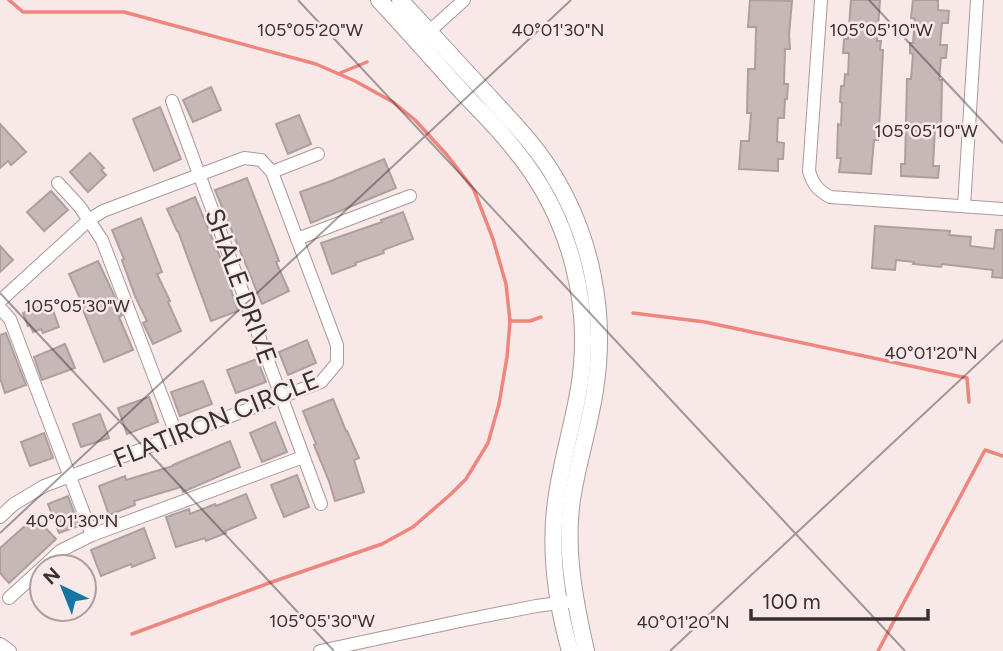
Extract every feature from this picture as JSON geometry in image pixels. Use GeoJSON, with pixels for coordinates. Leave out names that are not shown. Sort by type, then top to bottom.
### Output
{"type":"FeatureCollection","features":[{"type":"Feature","properties":{"kind":"street"},"geometry":{"type":"LineString","coordinates":[[379,0],[423,37],[522,132],[559,184],[581,232],[590,261],[600,327],[592,411],[573,489],[569,524],[566,602],[570,651]]}},
{"type":"Feature","properties":{"kind":"street"},"geometry":{"type":"LineString","coordinates":[[400,0],[423,37]]}},
{"type":"Feature","properties":{"kind":"street"},"geometry":{"type":"LineString","coordinates":[[423,37],[464,0]]}},
{"type":"Feature","properties":{"kind":"street"},"geometry":{"type":"LineString","coordinates":[[821,0],[809,171],[812,182],[830,197],[1003,209]]}},
{"type":"Feature","properties":{"kind":"street"},"geometry":{"type":"LineString","coordinates":[[964,206],[977,0]]}},
{"type":"Feature","properties":{"kind":"street","name":"SHALE DRIVE"},"geometry":{"type":"LineString","coordinates":[[172,102],[321,504]]}},
{"type":"Feature","properties":{"kind":"street"},"geometry":{"type":"LineString","coordinates":[[0,301],[89,220],[103,211],[244,158],[261,160],[272,172],[318,154]]}},
{"type":"Feature","properties":{"kind":"street","name":"FLATIRON CIRCLE"},"geometry":{"type":"LineString","coordinates":[[0,517],[14,504],[44,486],[321,382],[337,363],[337,345],[272,172]]}},
{"type":"Feature","properties":{"kind":"street"},"geometry":{"type":"LineString","coordinates":[[58,183],[80,207],[102,240],[177,436]]}},
{"type":"Feature","properties":{"kind":"street"},"geometry":{"type":"LineString","coordinates":[[297,239],[410,196]]}},
{"type":"Feature","properties":{"kind":"street"},"geometry":{"type":"LineString","coordinates":[[0,308],[10,319],[92,535]]}},
{"type":"Feature","properties":{"kind":"street"},"geometry":{"type":"LineString","coordinates":[[58,553],[92,535],[303,457]]}},
{"type":"Feature","properties":{"kind":"street"},"geometry":{"type":"LineString","coordinates":[[9,598],[28,580]]}},
{"type":"Feature","properties":{"kind":"street"},"geometry":{"type":"LineString","coordinates":[[320,651],[566,602]]}},
{"type":"Feature","properties":{"kind":"street"},"geometry":{"type":"LineString","coordinates":[[566,602],[586,651]]}},
{"type":"Feature","properties":{"kind":"street"},"geometry":{"type":"LineString","coordinates":[[0,644],[10,651]]}},
{"type":"Feature","properties":{"kind":"building"},"geometry":{"type":"Polygon","coordinates":[[[750,0],[792,1],[790,49],[785,49],[784,84],[788,84],[787,99],[784,118],[778,118],[777,142],[784,143],[783,159],[778,159],[778,171],[739,169],[741,141],[749,141],[751,113],[747,113],[748,69],[755,69],[756,27],[748,27],[750,0]]]}},
{"type":"Feature","properties":{"kind":"building"},"geometry":{"type":"Polygon","coordinates":[[[851,0],[880,0],[877,41],[881,41],[880,50],[883,50],[880,112],[871,174],[839,172],[841,158],[837,158],[838,124],[841,125],[841,86],[844,86],[845,74],[848,75],[849,53],[843,53],[844,39],[848,39],[851,0]]]}},
{"type":"Feature","properties":{"kind":"building"},"geometry":{"type":"Polygon","coordinates":[[[913,0],[938,0],[938,10],[949,11],[948,23],[942,23],[940,45],[947,45],[946,58],[941,58],[939,80],[942,80],[941,129],[935,128],[933,166],[939,166],[938,178],[901,176],[901,164],[905,164],[907,79],[911,79],[913,54],[910,53],[910,43],[913,43],[915,19],[911,18],[913,0]]]}},
{"type":"Feature","properties":{"kind":"building"},"geometry":{"type":"Polygon","coordinates":[[[211,87],[221,110],[193,122],[183,100],[211,87]]]}},
{"type":"Feature","properties":{"kind":"building"},"geometry":{"type":"Polygon","coordinates":[[[160,107],[181,159],[154,171],[133,119],[160,107]]]}},
{"type":"Feature","properties":{"kind":"building"},"geometry":{"type":"Polygon","coordinates":[[[299,115],[311,144],[288,154],[276,124],[299,115]]]}},
{"type":"Feature","properties":{"kind":"building"},"geometry":{"type":"Polygon","coordinates":[[[0,124],[26,152],[11,165],[8,161],[0,168],[0,124]]]}},
{"type":"Feature","properties":{"kind":"building"},"geometry":{"type":"Polygon","coordinates":[[[90,153],[104,168],[101,170],[106,175],[88,192],[70,172],[90,153]]]}},
{"type":"Feature","properties":{"kind":"building"},"geometry":{"type":"Polygon","coordinates":[[[384,159],[396,188],[311,223],[300,192],[384,159]]]}},
{"type":"Feature","properties":{"kind":"building"},"geometry":{"type":"Polygon","coordinates":[[[247,178],[289,291],[262,304],[215,190],[247,178]]]}},
{"type":"Feature","properties":{"kind":"building"},"geometry":{"type":"Polygon","coordinates":[[[51,191],[68,210],[44,231],[27,212],[51,191]]]}},
{"type":"Feature","properties":{"kind":"building"},"geometry":{"type":"Polygon","coordinates":[[[195,197],[220,257],[238,311],[211,321],[178,231],[167,209],[195,197]]]}},
{"type":"Feature","properties":{"kind":"building"},"geometry":{"type":"Polygon","coordinates":[[[403,212],[413,239],[332,274],[321,243],[403,212]]]}},
{"type":"Feature","properties":{"kind":"building"},"geometry":{"type":"Polygon","coordinates":[[[141,218],[162,272],[157,274],[181,331],[153,344],[143,323],[147,321],[135,296],[112,230],[141,218]]]}},
{"type":"Feature","properties":{"kind":"building"},"geometry":{"type":"Polygon","coordinates":[[[875,226],[950,231],[949,235],[971,237],[970,246],[994,249],[996,230],[1003,230],[1003,278],[992,277],[993,270],[942,264],[941,267],[896,260],[895,270],[872,268],[875,226]]]}},
{"type":"Feature","properties":{"kind":"building"},"geometry":{"type":"Polygon","coordinates":[[[0,246],[13,260],[0,272],[0,246]]]}},
{"type":"Feature","properties":{"kind":"building"},"geometry":{"type":"Polygon","coordinates":[[[98,261],[122,315],[119,317],[133,350],[104,362],[69,274],[98,261]]]}},
{"type":"Feature","properties":{"kind":"building"},"geometry":{"type":"Polygon","coordinates":[[[50,302],[59,327],[43,333],[41,329],[33,332],[23,313],[50,302]]]}},
{"type":"Feature","properties":{"kind":"building"},"geometry":{"type":"Polygon","coordinates":[[[6,333],[26,385],[5,393],[0,378],[0,335],[6,333]]]}},
{"type":"Feature","properties":{"kind":"building"},"geometry":{"type":"Polygon","coordinates":[[[307,340],[316,363],[288,375],[279,352],[307,340]]]}},
{"type":"Feature","properties":{"kind":"building"},"geometry":{"type":"Polygon","coordinates":[[[65,344],[75,368],[42,380],[34,357],[65,344]]]}},
{"type":"Feature","properties":{"kind":"building"},"geometry":{"type":"Polygon","coordinates":[[[257,359],[266,382],[236,393],[227,370],[257,359]]]}},
{"type":"Feature","properties":{"kind":"building"},"geometry":{"type":"Polygon","coordinates":[[[203,381],[212,404],[180,416],[171,392],[203,381]]]}},
{"type":"Feature","properties":{"kind":"building"},"geometry":{"type":"Polygon","coordinates":[[[149,397],[158,422],[127,434],[118,408],[149,397]]]}},
{"type":"Feature","properties":{"kind":"building"},"geometry":{"type":"Polygon","coordinates":[[[333,399],[359,458],[354,460],[364,492],[335,501],[303,411],[333,399]]]}},
{"type":"Feature","properties":{"kind":"building"},"geometry":{"type":"Polygon","coordinates":[[[100,414],[109,438],[81,447],[73,424],[100,414]]]}},
{"type":"Feature","properties":{"kind":"building"},"geometry":{"type":"Polygon","coordinates":[[[275,422],[287,452],[262,462],[250,433],[275,422]]]}},
{"type":"Feature","properties":{"kind":"building"},"geometry":{"type":"Polygon","coordinates":[[[44,433],[53,458],[30,466],[21,442],[44,433]]]}},
{"type":"Feature","properties":{"kind":"building"},"geometry":{"type":"Polygon","coordinates":[[[230,441],[240,467],[183,492],[181,487],[134,501],[135,505],[109,515],[99,486],[125,476],[126,480],[173,466],[230,441]]]}},
{"type":"Feature","properties":{"kind":"building"},"geometry":{"type":"Polygon","coordinates":[[[297,475],[309,507],[284,517],[271,485],[297,475]]]}},
{"type":"Feature","properties":{"kind":"building"},"geometry":{"type":"Polygon","coordinates":[[[246,494],[256,518],[206,541],[205,538],[176,547],[166,517],[189,509],[190,514],[246,494]]]}},
{"type":"Feature","properties":{"kind":"building"},"geometry":{"type":"Polygon","coordinates":[[[68,496],[79,526],[59,533],[48,504],[68,496]]]}},
{"type":"Feature","properties":{"kind":"building"},"geometry":{"type":"Polygon","coordinates":[[[35,517],[56,539],[41,553],[28,553],[28,565],[9,583],[0,573],[0,548],[35,517]]]}},
{"type":"Feature","properties":{"kind":"building"},"geometry":{"type":"Polygon","coordinates":[[[144,528],[155,558],[101,576],[98,553],[92,553],[91,550],[144,528]]]}},
{"type":"Feature","properties":{"kind":"waterway"},"geometry":{"type":"LineString","coordinates":[[9,0],[23,12],[124,12],[316,64],[393,102],[415,120],[474,190],[493,239],[506,284],[510,321],[530,321],[541,317]]}},
{"type":"Feature","properties":{"kind":"waterway"},"geometry":{"type":"LineString","coordinates":[[340,73],[367,62]]}},
{"type":"Feature","properties":{"kind":"waterway"},"geometry":{"type":"LineString","coordinates":[[633,313],[705,322],[967,378],[969,402]]}},
{"type":"Feature","properties":{"kind":"waterway"},"geometry":{"type":"LineString","coordinates":[[132,634],[382,544],[413,527],[466,479],[488,443],[499,404],[510,321]]}},
{"type":"Feature","properties":{"kind":"waterway"},"geometry":{"type":"LineString","coordinates":[[878,651],[985,450],[1003,456]]}}]}
